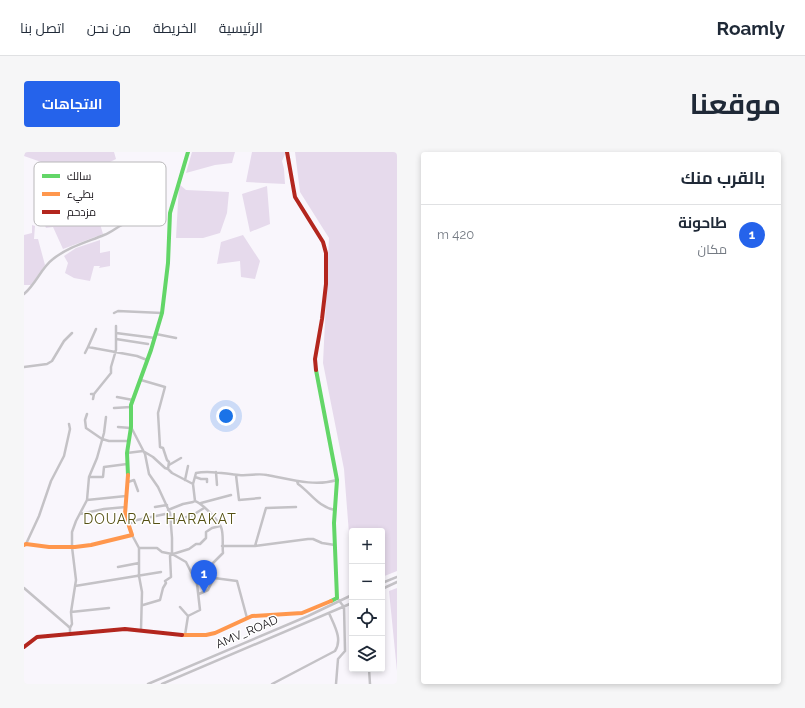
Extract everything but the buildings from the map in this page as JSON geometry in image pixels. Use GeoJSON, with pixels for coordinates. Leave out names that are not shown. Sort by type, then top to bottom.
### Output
{"type":"FeatureCollection","features":[{"type":"Feature","properties":{"kind":"street"},"geometry":{"type":"LineString","coordinates":[[141,631],[143,605],[139,576],[139,548],[132,535],[125,514],[128,482],[127,453],[131,427],[131,407],[132,400],[141,380],[156,336],[162,313],[168,263],[170,213],[188,152]]}},
{"type":"Feature","properties":{"kind":"street"},"geometry":{"type":"LineString","coordinates":[[288,152],[295,197],[323,242],[326,250],[326,284],[315,366],[337,480],[335,545],[339,599],[344,607],[345,651],[338,660],[336,684]]}},
{"type":"Feature","properties":{"kind":"street"},"geometry":{"type":"LineString","coordinates":[[24,294],[36,282],[47,265],[53,259],[65,252],[105,235],[119,226]]}},
{"type":"Feature","properties":{"kind":"street"},"geometry":{"type":"LineString","coordinates":[[114,313],[118,311],[162,313]]}},
{"type":"Feature","properties":{"kind":"street"},"geometry":{"type":"LineString","coordinates":[[93,399],[92,394],[111,373],[111,367],[116,353],[116,326]]}},
{"type":"Feature","properties":{"kind":"street"},"geometry":{"type":"LineString","coordinates":[[85,353],[96,329]]}},
{"type":"Feature","properties":{"kind":"street"},"geometry":{"type":"LineString","coordinates":[[24,367],[47,364],[52,361],[64,341],[72,333]]}},
{"type":"Feature","properties":{"kind":"street"},"geometry":{"type":"LineString","coordinates":[[116,333],[176,338]]}},
{"type":"Feature","properties":{"kind":"street"},"geometry":{"type":"LineString","coordinates":[[116,339],[148,344]]}},
{"type":"Feature","properties":{"kind":"street"},"geometry":{"type":"LineString","coordinates":[[88,347],[137,356],[147,360]]}},
{"type":"Feature","properties":{"kind":"street"},"geometry":{"type":"LineString","coordinates":[[141,380],[164,387],[158,417],[160,447],[163,448],[169,462],[168,469]]}},
{"type":"Feature","properties":{"kind":"street"},"geometry":{"type":"LineString","coordinates":[[117,397],[132,400]]}},
{"type":"Feature","properties":{"kind":"street"},"geometry":{"type":"LineString","coordinates":[[114,408],[131,407]]}},
{"type":"Feature","properties":{"kind":"street"},"geometry":{"type":"LineString","coordinates":[[87,414],[85,420],[86,428],[102,439],[109,441],[128,441]]}},
{"type":"Feature","properties":{"kind":"street"},"geometry":{"type":"LineString","coordinates":[[70,633],[72,624],[70,612],[76,580],[72,547],[72,532],[87,500],[89,477],[97,458],[104,433],[106,417]]}},
{"type":"Feature","properties":{"kind":"street"},"geometry":{"type":"LineString","coordinates":[[69,424],[70,429],[64,456],[46,493],[36,523],[25,544],[49,547],[72,547],[91,545],[132,535]]}},
{"type":"Feature","properties":{"kind":"street"},"geometry":{"type":"LineString","coordinates":[[118,427],[131,427]]}},
{"type":"Feature","properties":{"kind":"street"},"geometry":{"type":"LineString","coordinates":[[131,427],[145,454],[149,474],[158,487],[167,505],[171,522],[171,577],[165,581],[160,600],[158,602],[143,605]]}},
{"type":"Feature","properties":{"kind":"street"},"geometry":{"type":"LineString","coordinates":[[127,453],[143,450],[172,473],[193,484]]}},
{"type":"Feature","properties":{"kind":"street"},"geometry":{"type":"LineString","coordinates":[[169,465],[181,458]]}},
{"type":"Feature","properties":{"kind":"street"},"geometry":{"type":"LineString","coordinates":[[89,477],[102,477],[104,467],[127,464]]}},
{"type":"Feature","properties":{"kind":"street"},"geometry":{"type":"LineString","coordinates":[[185,480],[188,466]]}},
{"type":"Feature","properties":{"kind":"street"},"geometry":{"type":"LineString","coordinates":[[195,500],[193,484],[196,473],[216,472],[246,476],[260,474],[297,481],[327,483],[337,480]]}},
{"type":"Feature","properties":{"kind":"street"},"geometry":{"type":"LineString","coordinates":[[216,472],[217,485]]}},
{"type":"Feature","properties":{"kind":"street"},"geometry":{"type":"LineString","coordinates":[[236,475],[239,500],[260,498]]}},
{"type":"Feature","properties":{"kind":"street"},"geometry":{"type":"LineString","coordinates":[[194,477],[206,479],[207,482]]}},
{"type":"Feature","properties":{"kind":"street"},"geometry":{"type":"LineString","coordinates":[[128,482],[134,480],[138,491]]}},
{"type":"Feature","properties":{"kind":"street"},"geometry":{"type":"LineString","coordinates":[[297,481],[298,484],[311,494],[318,503],[326,509],[335,510]]}},
{"type":"Feature","properties":{"kind":"street"},"geometry":{"type":"LineString","coordinates":[[201,503],[231,495]]}},
{"type":"Feature","properties":{"kind":"street"},"geometry":{"type":"LineString","coordinates":[[87,500],[126,496]]}},
{"type":"Feature","properties":{"kind":"street"},"geometry":{"type":"LineString","coordinates":[[195,500],[201,503],[221,526],[223,553],[213,563],[214,578],[208,590],[199,594]]}},
{"type":"Feature","properties":{"kind":"street"},"geometry":{"type":"LineString","coordinates":[[129,524],[137,520],[169,511],[175,506],[193,502],[195,500]]}},
{"type":"Feature","properties":{"kind":"street"},"geometry":{"type":"LineString","coordinates":[[155,507],[167,505]]}},
{"type":"Feature","properties":{"kind":"street"},"geometry":{"type":"LineString","coordinates":[[80,514],[104,509],[126,507]]}},
{"type":"Feature","properties":{"kind":"street"},"geometry":{"type":"LineString","coordinates":[[255,546],[266,508],[296,507]]}},
{"type":"Feature","properties":{"kind":"street"},"geometry":{"type":"LineString","coordinates":[[171,522],[193,515],[204,508]]}},
{"type":"Feature","properties":{"kind":"street"},"geometry":{"type":"LineString","coordinates":[[172,554],[189,549],[196,544],[200,544],[206,538],[206,532],[212,528],[221,526]]}},
{"type":"Feature","properties":{"kind":"street"},"geometry":{"type":"LineString","coordinates":[[222,546],[255,546],[308,539],[335,545]]}},
{"type":"Feature","properties":{"kind":"street"},"geometry":{"type":"LineString","coordinates":[[139,548],[154,547],[162,552],[172,554],[186,562],[197,584],[200,610],[188,616]]}},
{"type":"Feature","properties":{"kind":"street"},"geometry":{"type":"LineString","coordinates":[[118,567],[139,562]]}},
{"type":"Feature","properties":{"kind":"street"},"geometry":{"type":"LineString","coordinates":[[75,586],[161,572]]}},
{"type":"Feature","properties":{"kind":"street"},"geometry":{"type":"LineString","coordinates":[[385,582],[397,576]]}},
{"type":"Feature","properties":{"kind":"street"},"geometry":{"type":"LineString","coordinates":[[214,578],[237,581],[247,618]]}},
{"type":"Feature","properties":{"kind":"street"},"geometry":{"type":"LineString","coordinates":[[385,588],[397,582]]}},
{"type":"Feature","properties":{"kind":"street"},"geometry":{"type":"LineString","coordinates":[[24,588],[70,628]]}},
{"type":"Feature","properties":{"kind":"street","name":"AMV_ROAD"},"geometry":{"type":"LineString","coordinates":[[148,684],[301,619],[339,599],[349,596]]}},
{"type":"Feature","properties":{"kind":"street"},"geometry":{"type":"LineString","coordinates":[[24,647],[37,637],[125,629],[185,635],[212,634],[256,615],[302,612],[339,599]]}},
{"type":"Feature","properties":{"kind":"street"},"geometry":{"type":"LineString","coordinates":[[162,684],[349,604]]}},
{"type":"Feature","properties":{"kind":"street"},"geometry":{"type":"LineString","coordinates":[[180,607],[188,616]]}},
{"type":"Feature","properties":{"kind":"street"},"geometry":{"type":"LineString","coordinates":[[70,612],[109,608]]}},
{"type":"Feature","properties":{"kind":"street"},"geometry":{"type":"LineString","coordinates":[[272,684],[335,651],[338,644],[338,635],[329,613]]}},
{"type":"Feature","properties":{"kind":"street"},"geometry":{"type":"LineString","coordinates":[[185,635],[188,616]]}},
{"type":"Feature","properties":{"kind":"street"},"geometry":{"type":"LineString","coordinates":[[369,672],[370,684]]}},
{"type":"Feature","properties":{"kind":"shaded area"},"geometry":{"type":"Polygon","coordinates":[[[25,152],[114,152],[116,159],[110,162],[41,162],[24,156],[25,152]]]}},
{"type":"Feature","properties":{"kind":"shaded area"},"geometry":{"type":"Polygon","coordinates":[[[192,152],[235,152],[232,163],[215,165],[186,173],[192,152]]]}},
{"type":"Feature","properties":{"kind":"shaded area"},"geometry":{"type":"Polygon","coordinates":[[[252,152],[286,152],[282,161],[285,184],[246,182],[252,152]]]}},
{"type":"Feature","properties":{"kind":"shaded area"},"geometry":{"type":"Polygon","coordinates":[[[295,152],[397,152],[397,571],[385,576],[385,528],[349,528],[349,534],[344,469],[323,363],[329,238],[300,192],[295,152]]]}},
{"type":"Feature","properties":{"kind":"shaded area"},"geometry":{"type":"Polygon","coordinates":[[[179,184],[186,190],[229,192],[227,213],[220,233],[203,238],[176,238],[179,184]]]}},
{"type":"Feature","properties":{"kind":"shaded area"},"geometry":{"type":"Polygon","coordinates":[[[267,186],[270,224],[250,232],[242,194],[267,186]]]}},
{"type":"Feature","properties":{"kind":"shaded area"},"geometry":{"type":"Polygon","coordinates":[[[32,225],[35,226],[34,239],[38,239],[45,265],[31,285],[24,285],[24,235],[32,233],[32,225]]]}},
{"type":"Feature","properties":{"kind":"shaded area"},"geometry":{"type":"Polygon","coordinates":[[[45,226],[101,226],[103,234],[63,249],[53,227],[46,228],[45,226]]]}},
{"type":"Feature","properties":{"kind":"shaded area"},"geometry":{"type":"Polygon","coordinates":[[[243,235],[260,261],[255,279],[241,277],[240,261],[217,264],[221,242],[243,235]]]}},
{"type":"Feature","properties":{"kind":"shaded area"},"geometry":{"type":"Polygon","coordinates":[[[100,240],[100,253],[110,251],[110,266],[99,268],[100,266],[94,266],[90,281],[74,278],[65,273],[68,263],[64,256],[76,248],[100,240]]]}},
{"type":"Feature","properties":{"kind":"shaded area"},"geometry":{"type":"Polygon","coordinates":[[[397,588],[397,671],[389,591],[397,588]]]}},
{"type":"Feature","properties":{"kind":"traffic: fast"},"geometry":{"type":"LineString","coordinates":[[128,475],[127,453],[131,427],[131,405],[151,350],[162,313],[168,263],[170,213],[188,152]]}},
{"type":"Feature","properties":{"kind":"traffic: fast"},"geometry":{"type":"LineString","coordinates":[[316,370],[337,480],[334,523],[337,598],[331,601]]}},
{"type":"Feature","properties":{"kind":"traffic: slow"},"geometry":{"type":"LineString","coordinates":[[24,545],[75,547],[91,545],[132,535],[125,514],[128,475]]}},
{"type":"Feature","properties":{"kind":"traffic: slow"},"geometry":{"type":"LineString","coordinates":[[182,635],[206,635],[215,633],[252,616],[302,613],[331,601]]}},
{"type":"Feature","properties":{"kind":"traffic: jam"},"geometry":{"type":"LineString","coordinates":[[287,152],[295,197],[323,242],[326,253],[326,284],[315,359],[316,370]]}},
{"type":"Feature","properties":{"kind":"traffic: jam"},"geometry":{"type":"LineString","coordinates":[[24,647],[37,637],[125,629],[182,635]]}},
{"type":"Feature","properties":{"kind":"place","name":"طاحونة"},"geometry":{"type":"Point","coordinates":[204,593]}},
{"type":"Feature","properties":{"kind":"district","name":"DOUAR AL HARAKAT"},"geometry":{"type":"Point","coordinates":[160,519]}}]}
